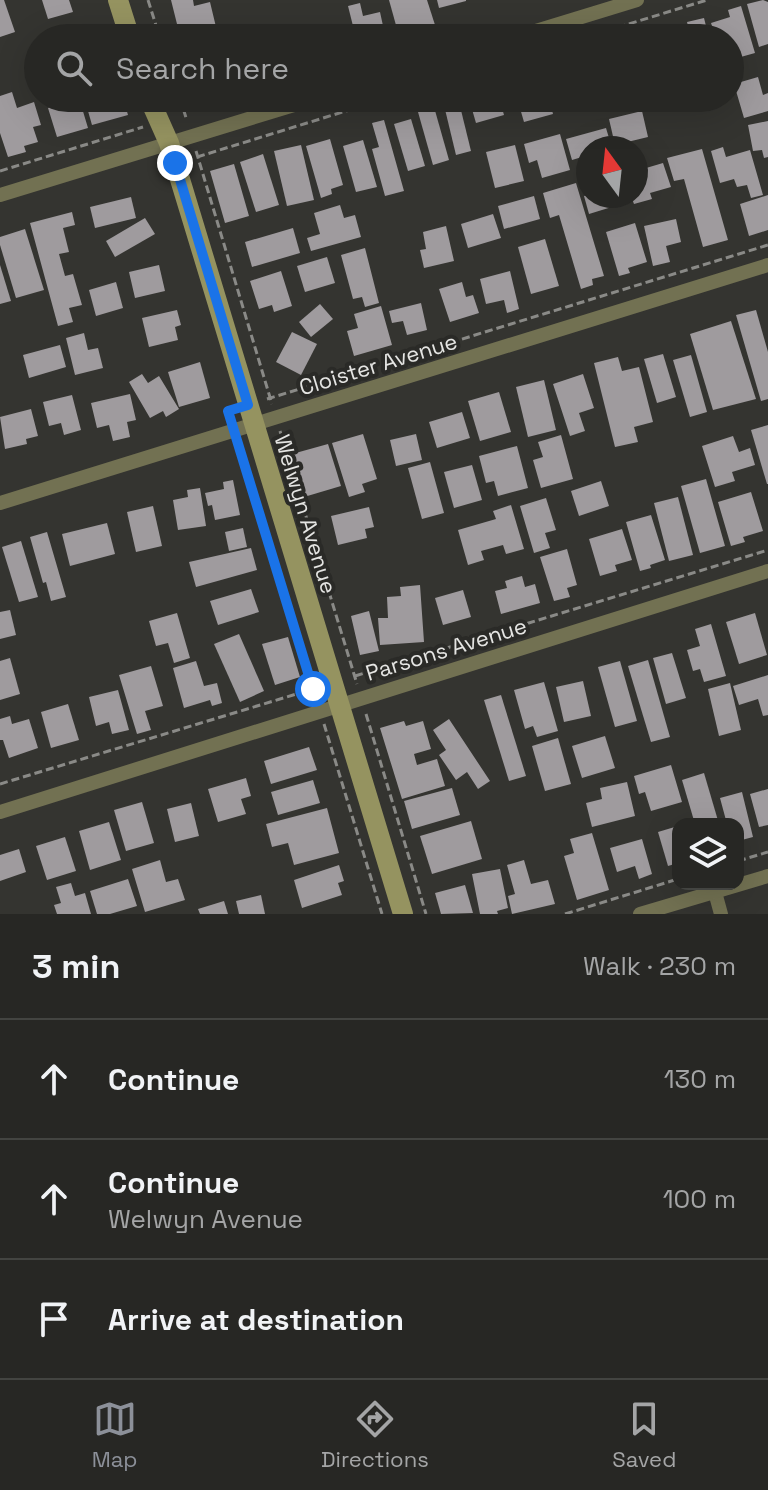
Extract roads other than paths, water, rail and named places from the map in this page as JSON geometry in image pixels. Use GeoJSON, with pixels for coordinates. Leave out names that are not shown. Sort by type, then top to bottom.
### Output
{"type":"FeatureCollection","features":[{"type":"Feature","properties":{"kind":"street"},"geometry":{"type":"LineString","coordinates":[[118,0],[126,24]]}},
{"type":"Feature","properties":{"kind":"street"},"geometry":{"type":"LineString","coordinates":[[131,0],[138,24]]}},
{"type":"Feature","properties":{"kind":"street"},"geometry":{"type":"LineString","coordinates":[[559,24],[637,0]]}},
{"type":"Feature","properties":{"kind":"street","name":"Welwyn Avenue"},"geometry":{"type":"LineString","coordinates":[[156,112],[164,128]]}},
{"type":"Feature","properties":{"kind":"street","name":"Welwyn Avenue"},"geometry":{"type":"LineString","coordinates":[[161,112],[248,405],[244,428],[330,709],[403,914]]}},
{"type":"Feature","properties":{"kind":"street"},"geometry":{"type":"LineString","coordinates":[[0,195],[164,128],[192,136],[271,112]]}},
{"type":"Feature","properties":{"kind":"street","name":"Cloister Avenue"},"geometry":{"type":"LineString","coordinates":[[0,503],[768,265]]}},
{"type":"Feature","properties":{"kind":"street","name":"Parsons Avenue"},"geometry":{"type":"LineString","coordinates":[[0,812],[768,571]]}},
{"type":"Feature","properties":{"kind":"street"},"geometry":{"type":"LineString","coordinates":[[640,914],[768,876]]}},
{"type":"Feature","properties":{"kind":"street"},"geometry":{"type":"LineString","coordinates":[[715,892],[721,914]]}}]}
